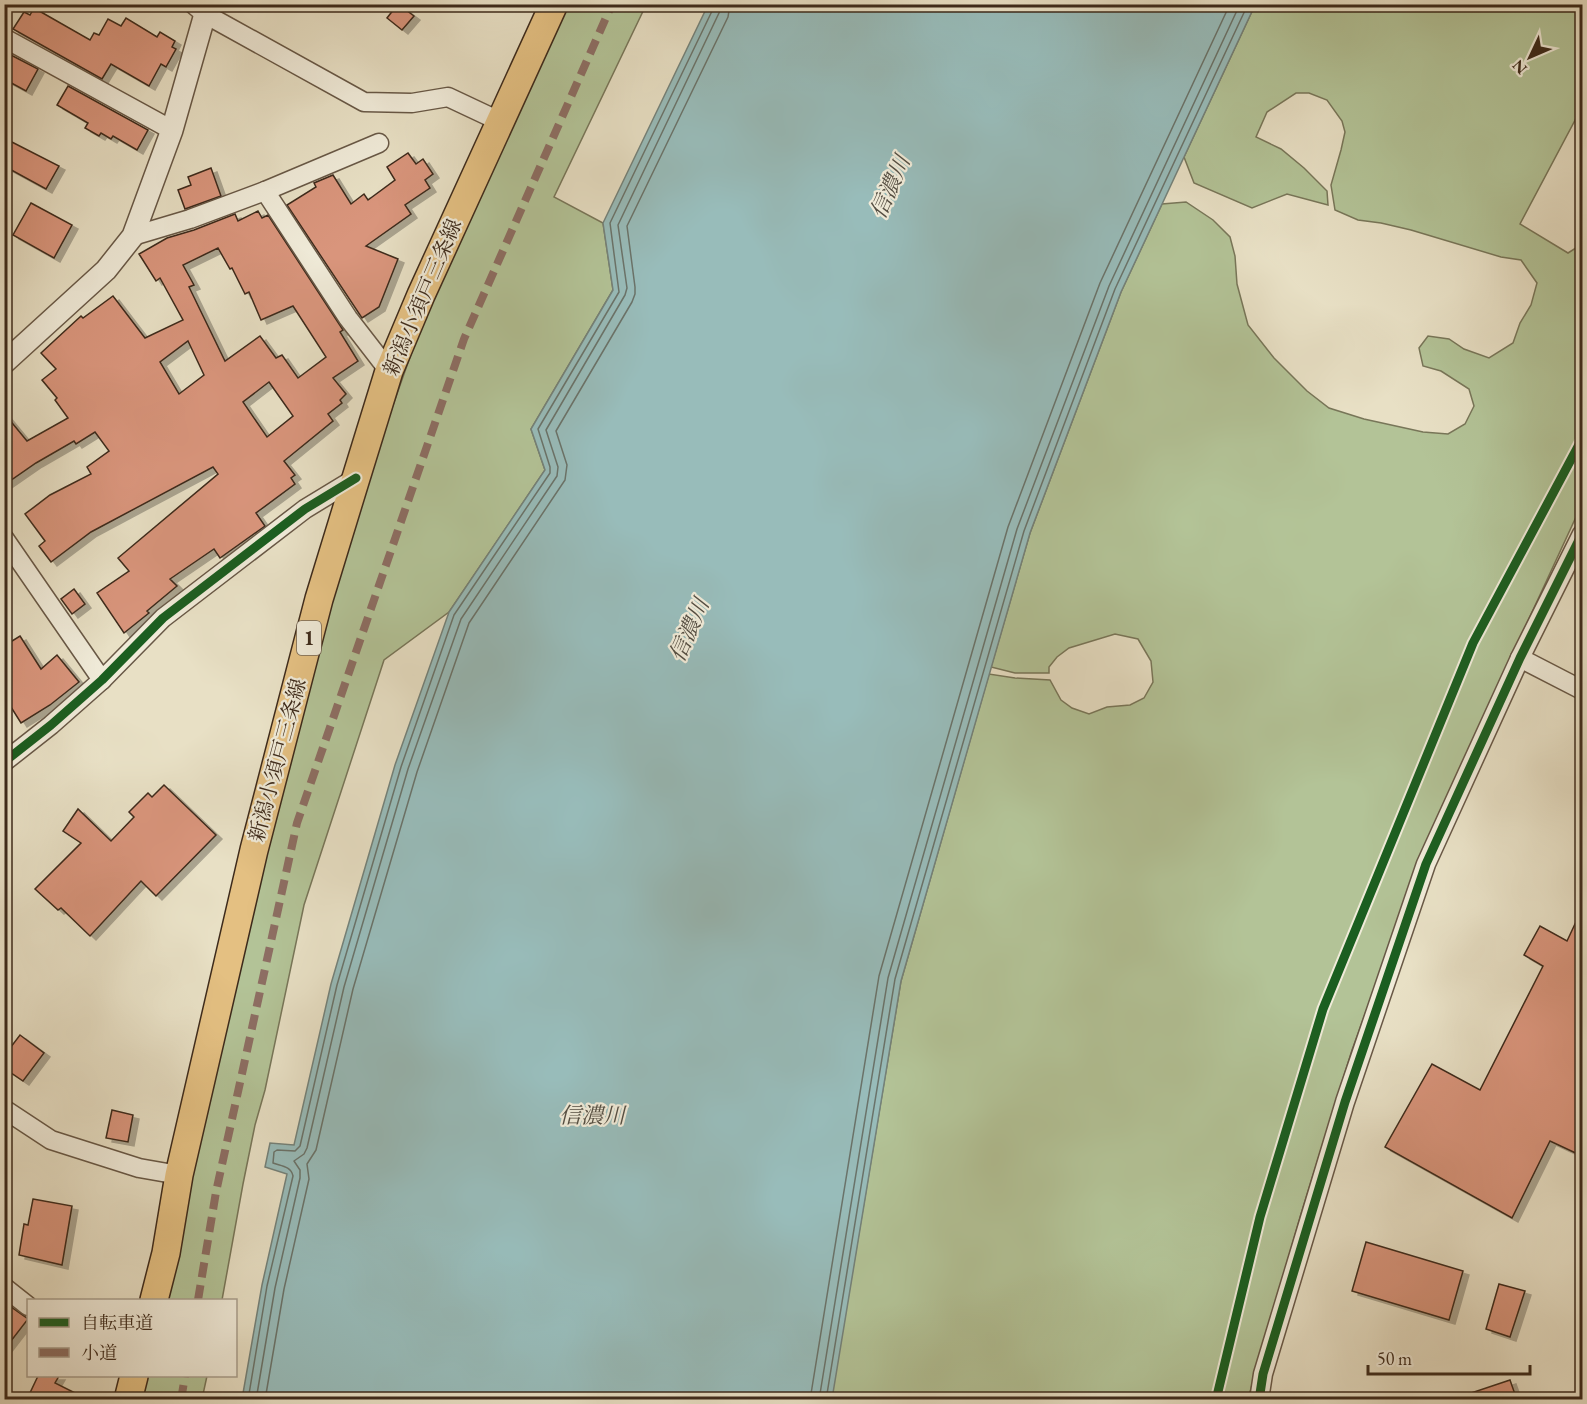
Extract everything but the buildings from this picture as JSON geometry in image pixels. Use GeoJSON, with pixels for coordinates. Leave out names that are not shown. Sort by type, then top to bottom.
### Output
{"type":"FeatureCollection","features":[{"type":"Feature","properties":{"kind":"main road","name":"新潟小須戸三条線"},"geometry":{"type":"LineString","coordinates":[[154,1299],[166,1253],[179,1175],[257,839],[319,599],[389,371],[421,295],[554,4]]}},
{"type":"Feature","properties":{"kind":"street"},"geometry":{"type":"LineString","coordinates":[[4,363],[106,270],[133,236],[172,130],[202,8],[364,102],[412,103],[448,97],[499,122]]}},
{"type":"Feature","properties":{"kind":"street"},"geometry":{"type":"LineString","coordinates":[[4,38],[172,130]]}},
{"type":"Feature","properties":{"kind":"street"},"geometry":{"type":"LineString","coordinates":[[133,236],[190,219],[379,143]]}},
{"type":"Feature","properties":{"kind":"street"},"geometry":{"type":"LineString","coordinates":[[265,190],[348,318],[389,371]]}},
{"type":"Feature","properties":{"kind":"street"},"geometry":{"type":"LineString","coordinates":[[4,762],[102,680],[163,618],[305,509],[356,478]]}},
{"type":"Feature","properties":{"kind":"street"},"geometry":{"type":"LineString","coordinates":[[1259,1400],[1263,1374],[1345,1102],[1426,864],[1520,658],[1582,534]]}},
{"type":"Feature","properties":{"kind":"street"},"geometry":{"type":"LineString","coordinates":[[4,538],[102,680]]}},
{"type":"Feature","properties":{"kind":"street"},"geometry":{"type":"LineString","coordinates":[[1520,658],[1582,690]]}},
{"type":"Feature","properties":{"kind":"street"},"geometry":{"type":"LineString","coordinates":[[4,1109],[51,1140],[139,1168],[179,1175]]}},
{"type":"Feature","properties":{"kind":"street"},"geometry":{"type":"LineString","coordinates":[[4,1287],[27,1305]]}},
{"type":"Feature","properties":{"kind":"green space"},"geometry":{"type":"Polygon","coordinates":[[[565,5],[646,5],[554,197],[603,223],[613,290],[531,429],[545,470],[449,612],[384,660],[304,905],[265,1090],[255,1125],[222,1299],[158,1299],[230,996],[354,516],[435,286],[565,5]]]}},
{"type":"Feature","properties":{"kind":"green space"},"geometry":{"type":"Polygon","coordinates":[[[1255,5],[1582,5],[1582,107],[1520,224],[1568,253],[1582,244],[1582,504],[1436,820],[1352,1050],[1301,1214],[1248,1399],[831,1400],[901,981],[989,674],[1050,680],[1061,700],[1072,708],[1089,714],[1107,707],[1130,705],[1144,698],[1153,682],[1151,661],[1138,639],[1115,634],[1069,648],[1049,667],[1049,673],[1015,673],[991,667],[1030,533],[1121,292],[1162,204],[1186,202],[1213,220],[1230,237],[1235,256],[1237,284],[1248,325],[1274,358],[1307,391],[1329,408],[1364,419],[1423,432],[1448,434],[1465,424],[1474,406],[1469,389],[1441,371],[1423,366],[1419,348],[1428,336],[1449,339],[1464,349],[1489,358],[1513,343],[1520,323],[1531,305],[1537,283],[1521,260],[1501,257],[1411,230],[1358,220],[1335,210],[1331,185],[1345,132],[1342,121],[1327,100],[1309,93],[1296,93],[1267,112],[1256,137],[1281,149],[1304,168],[1327,191],[1328,205],[1287,194],[1252,208],[1194,183],[1184,157],[1255,5]]]}},
{"type":"Feature","properties":{"kind":"green space"},"geometry":{"type":"Polygon","coordinates":[[[140,1377],[207,1377],[202,1399],[134,1400],[140,1377]]]}},
{"type":"Feature","properties":{"kind":"water","name":"信濃川"},"geometry":{"type":"Polygon","coordinates":[[[708,5],[1255,5],[1121,292],[1030,533],[901,981],[832,1399],[242,1399],[262,1285],[287,1174],[265,1167],[270,1143],[294,1145],[331,984],[395,765],[449,612],[545,470],[531,429],[613,290],[603,223],[708,5]]]}},
{"type":"Feature","properties":{"kind":"marked path"},"geometry":{"type":"LineString","coordinates":[[198,1299],[216,1192],[297,823],[464,339],[612,4]]}},
{"type":"Feature","properties":{"kind":"marked path"},"geometry":{"type":"LineString","coordinates":[[181,1400],[185,1377]]}},
{"type":"Feature","properties":{"kind":"cycle path"},"geometry":{"type":"LineString","coordinates":[[1216,1400],[1260,1217],[1323,1009],[1473,643],[1582,439]]}},
{"type":"Feature","properties":{"kind":"cycle path"},"geometry":{"type":"LineString","coordinates":[[4,762],[102,680],[163,618],[305,509],[356,478]]}},
{"type":"Feature","properties":{"kind":"cycle path"},"geometry":{"type":"LineString","coordinates":[[1259,1400],[1263,1374],[1345,1102],[1426,864],[1520,658],[1582,534]]}}]}
